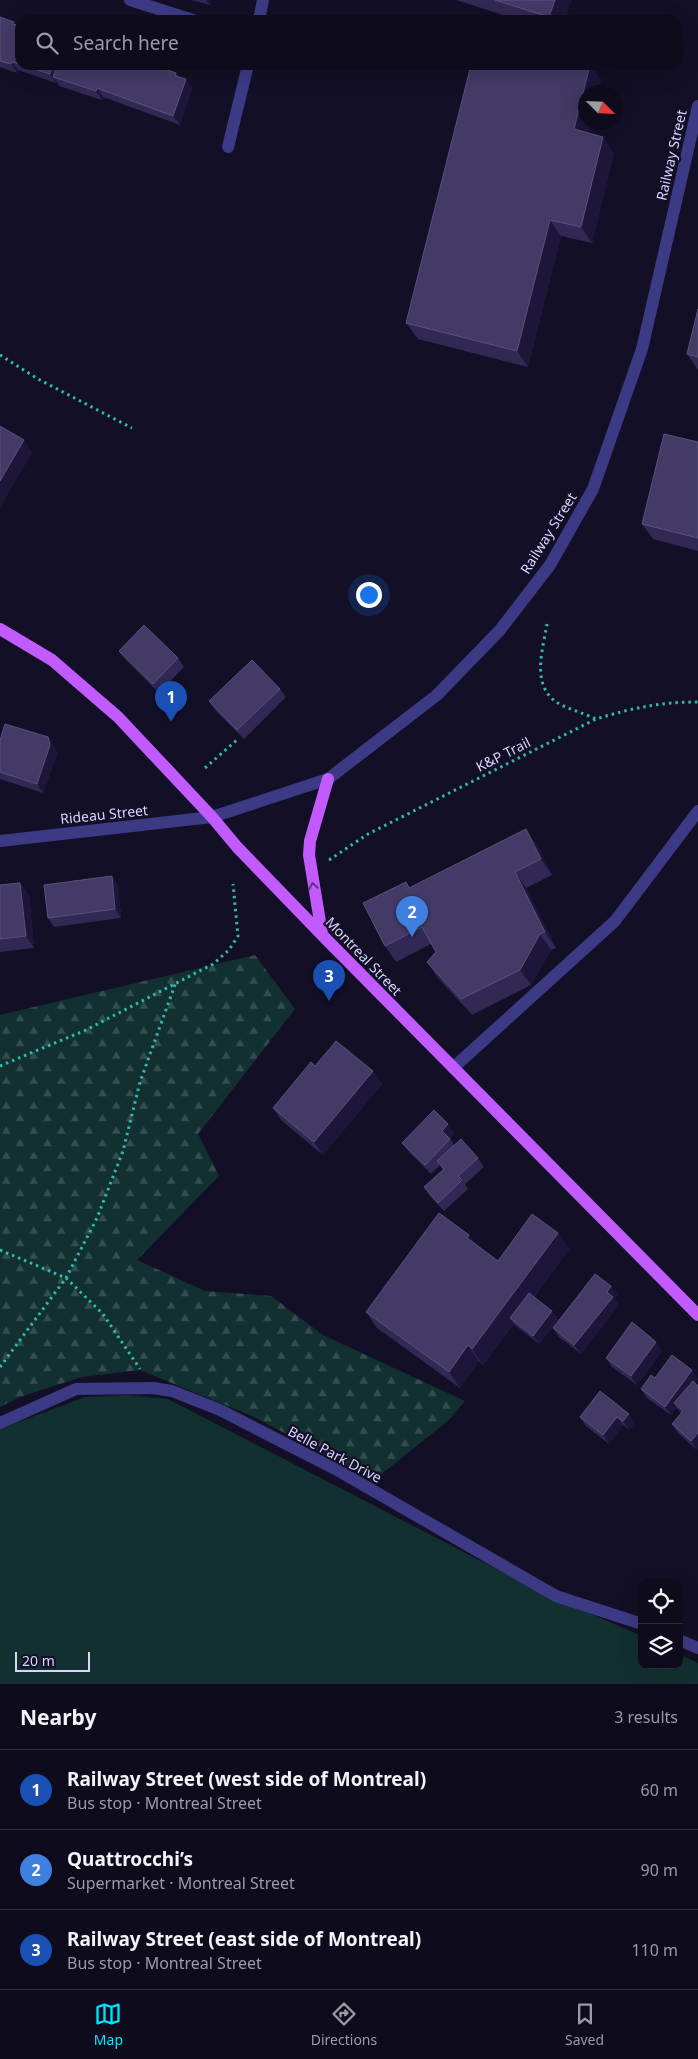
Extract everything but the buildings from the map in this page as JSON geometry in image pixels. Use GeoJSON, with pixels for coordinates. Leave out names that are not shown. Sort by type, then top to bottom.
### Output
{"type":"FeatureCollection","features":[{"type":"Feature","properties":{"kind":"main road","name":"Montreal Street"},"geometry":{"type":"LineString","coordinates":[[0,629],[52,660],[118,716],[212,817],[237,847],[698,1315]]}},
{"type":"Feature","properties":{"kind":"main road"},"geometry":{"type":"LineString","coordinates":[[322,934],[309,855],[328,778]]}},
{"type":"Feature","properties":{"kind":"street"},"geometry":{"type":"LineString","coordinates":[[130,0],[178,15]]}},
{"type":"Feature","properties":{"kind":"street"},"geometry":{"type":"LineString","coordinates":[[260,15],[264,0]]}},
{"type":"Feature","properties":{"kind":"street"},"geometry":{"type":"LineString","coordinates":[[228,147],[247,70]]}},
{"type":"Feature","properties":{"kind":"street","name":"Railway Street"},"geometry":{"type":"LineString","coordinates":[[212,817],[328,778],[437,695],[500,630],[550,565],[593,489],[642,349],[697,112]]}},
{"type":"Feature","properties":{"kind":"street"},"geometry":{"type":"LineString","coordinates":[[454,1068],[615,921],[698,811]]}},
{"type":"Feature","properties":{"kind":"street","name":"Rideau Street"},"geometry":{"type":"LineString","coordinates":[[0,841],[212,817]]}},
{"type":"Feature","properties":{"kind":"street","name":"Belle Park Drive"},"geometry":{"type":"LineString","coordinates":[[0,1423],[76,1389],[153,1388],[180,1394],[220,1410],[339,1472],[556,1596],[638,1623]]}},
{"type":"Feature","properties":{"kind":"street"},"geometry":{"type":"LineString","coordinates":[[683,1642],[698,1648]]}},
{"type":"Feature","properties":{"kind":"path"},"geometry":{"type":"LineString","coordinates":[[0,355],[38,379],[132,428]]}},
{"type":"Feature","properties":{"kind":"path"},"geometry":{"type":"LineString","coordinates":[[546,624],[540,670],[544,687],[556,702],[596,719]]}},
{"type":"Feature","properties":{"kind":"path","name":"K&P Trail"},"geometry":{"type":"LineString","coordinates":[[329,860],[368,834],[596,719],[634,707],[674,702],[698,702]]}},
{"type":"Feature","properties":{"kind":"path"},"geometry":{"type":"LineString","coordinates":[[205,768],[238,739]]}},
{"type":"Feature","properties":{"kind":"path"},"geometry":{"type":"LineString","coordinates":[[0,1066],[86,1030],[214,964],[229,950],[238,936],[233,884]]}},
{"type":"Feature","properties":{"kind":"path"},"geometry":{"type":"LineString","coordinates":[[0,1367],[66,1278],[97,1218],[123,1151],[140,1082],[176,982]]}},
{"type":"Feature","properties":{"kind":"path"},"geometry":{"type":"LineString","coordinates":[[0,1250],[66,1278],[102,1314],[153,1388]]}},
{"type":"Feature","properties":{"kind":"green space"},"geometry":{"type":"Polygon","coordinates":[[[255,955],[295,1009],[198,1134],[219,1176],[137,1260],[205,1291],[271,1296],[323,1335],[465,1401],[449,1420],[374,1480],[252,1416],[140,1370],[82,1377],[20,1397],[0,1407],[0,1015],[255,955]]]}},
{"type":"Feature","properties":{"kind":"green space"},"geometry":{"type":"Polygon","coordinates":[[[127,1395],[168,1399],[545,1594],[638,1634],[638,1669],[683,1669],[683,1656],[698,1663],[698,1684],[0,1684],[0,1429],[85,1397],[127,1395]]]}},
{"type":"Feature","properties":{"kind":"place","name":"Railway Street (west side of Montreal)"},"geometry":{"type":"Point","coordinates":[171,722]}},
{"type":"Feature","properties":{"kind":"place","name":"Quattrocchi’s"},"geometry":{"type":"Point","coordinates":[412,937]}},
{"type":"Feature","properties":{"kind":"place","name":"Railway Street (east side of Montreal)"},"geometry":{"type":"Point","coordinates":[329,1001]}}]}
